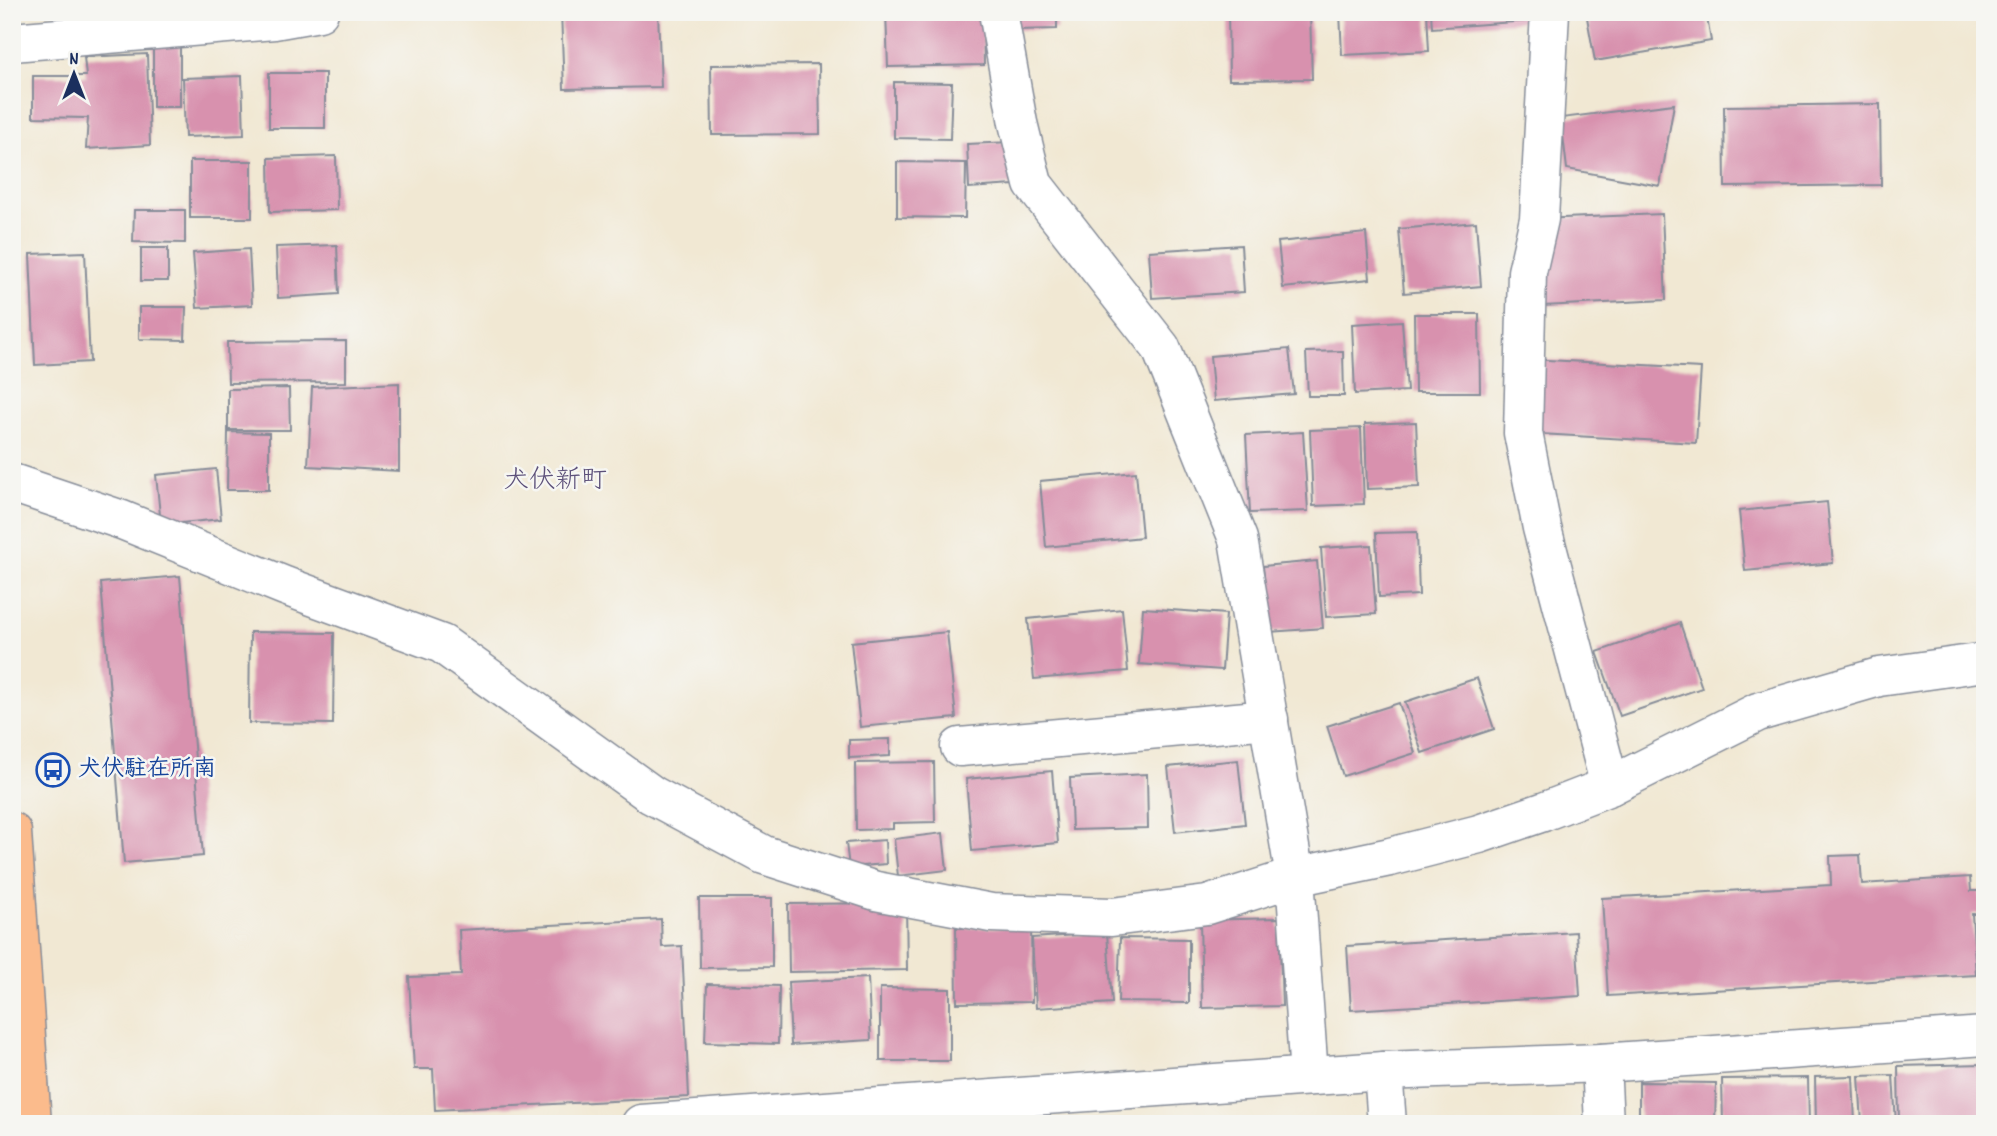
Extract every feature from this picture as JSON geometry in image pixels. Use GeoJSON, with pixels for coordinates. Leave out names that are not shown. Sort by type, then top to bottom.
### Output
{"type":"FeatureCollection","features":[{"type":"Feature","properties":{"kind":"main road"},"geometry":{"type":"LineString","coordinates":[[12,832],[32,1124]]}},
{"type":"Feature","properties":{"kind":"street"},"geometry":{"type":"LineString","coordinates":[[12,42],[274,20],[319,12]]}},
{"type":"Feature","properties":{"kind":"street"},"geometry":{"type":"LineString","coordinates":[[998,12],[1033,184],[1161,348],[1238,539],[1295,877],[1309,1076]]}},
{"type":"Feature","properties":{"kind":"street"},"geometry":{"type":"LineString","coordinates":[[1550,12],[1539,219],[1527,272],[1523,433],[1542,528],[1610,786]]}},
{"type":"Feature","properties":{"kind":"street"},"geometry":{"type":"LineString","coordinates":[[12,483],[122,520],[285,586],[442,644],[652,794],[764,855],[876,891],[990,913],[1112,917],[1207,905],[1295,877],[1390,857],[1479,834],[1610,786],[1758,712],[1879,677],[1985,662]]}},
{"type":"Feature","properties":{"kind":"street"},"geometry":{"type":"LineString","coordinates":[[960,747],[1269,719]]}},
{"type":"Feature","properties":{"kind":"street"},"geometry":{"type":"LineString","coordinates":[[641,1124],[802,1118],[1309,1076],[1601,1062],[1985,1036]]}},
{"type":"Feature","properties":{"kind":"street"},"geometry":{"type":"LineString","coordinates":[[1601,1062],[1604,1124]]}},
{"type":"Feature","properties":{"kind":"street"},"geometry":{"type":"LineString","coordinates":[[1383,1071],[1387,1124]]}},
{"type":"Feature","properties":{"kind":"building"},"geometry":{"type":"Polygon","coordinates":[[[561,12],[658,12],[661,87],[564,89],[561,12]]]}},
{"type":"Feature","properties":{"kind":"building"},"geometry":{"type":"Polygon","coordinates":[[[886,12],[983,12],[984,65],[888,67],[886,12]]]}},
{"type":"Feature","properties":{"kind":"building"},"geometry":{"type":"Polygon","coordinates":[[[1014,12],[1057,12],[1057,29],[1015,30],[1014,12]]]}},
{"type":"Feature","properties":{"kind":"building"},"geometry":{"type":"Polygon","coordinates":[[[1228,12],[1310,12],[1312,79],[1229,80],[1228,12]]]}},
{"type":"Feature","properties":{"kind":"building"},"geometry":{"type":"Polygon","coordinates":[[[1340,12],[1427,12],[1429,51],[1342,55],[1340,12]]]}},
{"type":"Feature","properties":{"kind":"building"},"geometry":{"type":"Polygon","coordinates":[[[1431,12],[1526,12],[1527,21],[1432,28],[1431,12]]]}},
{"type":"Feature","properties":{"kind":"building"},"geometry":{"type":"Polygon","coordinates":[[[1586,12],[1706,12],[1711,41],[1595,61],[1586,12]]]}},
{"type":"Feature","properties":{"kind":"building"},"geometry":{"type":"Polygon","coordinates":[[[153,43],[180,43],[180,107],[153,107],[153,43]]]}},
{"type":"Feature","properties":{"kind":"building"},"geometry":{"type":"Polygon","coordinates":[[[147,54],[150,145],[86,149],[88,118],[33,117],[33,76],[86,76],[84,57],[147,54]]]}},
{"type":"Feature","properties":{"kind":"building"},"geometry":{"type":"Polygon","coordinates":[[[819,64],[820,134],[712,135],[711,65],[819,64]]]}},
{"type":"Feature","properties":{"kind":"building"},"geometry":{"type":"Polygon","coordinates":[[[269,73],[325,73],[325,128],[269,128],[269,73]]]}},
{"type":"Feature","properties":{"kind":"building"},"geometry":{"type":"Polygon","coordinates":[[[242,76],[244,135],[185,137],[183,78],[242,76]]]}},
{"type":"Feature","properties":{"kind":"building"},"geometry":{"type":"Polygon","coordinates":[[[894,82],[952,83],[950,139],[894,138],[894,82]]]}},
{"type":"Feature","properties":{"kind":"building"},"geometry":{"type":"Polygon","coordinates":[[[1674,104],[1660,186],[1567,169],[1561,118],[1674,104]]]}},
{"type":"Feature","properties":{"kind":"building"},"geometry":{"type":"Polygon","coordinates":[[[1880,104],[1881,185],[1725,187],[1724,106],[1880,104]]]}},
{"type":"Feature","properties":{"kind":"building"},"geometry":{"type":"Polygon","coordinates":[[[1012,142],[1014,185],[969,188],[967,144],[1012,142]]]}},
{"type":"Feature","properties":{"kind":"building"},"geometry":{"type":"Polygon","coordinates":[[[336,156],[337,210],[270,212],[269,158],[336,156]]]}},
{"type":"Feature","properties":{"kind":"building"},"geometry":{"type":"Polygon","coordinates":[[[190,161],[252,161],[252,218],[190,218],[190,161]]]}},
{"type":"Feature","properties":{"kind":"building"},"geometry":{"type":"Polygon","coordinates":[[[897,162],[966,163],[965,218],[897,217],[897,162]]]}},
{"type":"Feature","properties":{"kind":"building"},"geometry":{"type":"Polygon","coordinates":[[[134,210],[185,210],[185,243],[133,242],[134,210]]]}},
{"type":"Feature","properties":{"kind":"building"},"geometry":{"type":"Polygon","coordinates":[[[1662,214],[1666,300],[1542,306],[1539,219],[1662,214]]]}},
{"type":"Feature","properties":{"kind":"building"},"geometry":{"type":"Polygon","coordinates":[[[1476,222],[1481,286],[1404,293],[1399,229],[1476,222]]]}},
{"type":"Feature","properties":{"kind":"building"},"geometry":{"type":"Polygon","coordinates":[[[1366,233],[1370,279],[1283,288],[1278,242],[1366,233]]]}},
{"type":"Feature","properties":{"kind":"building"},"geometry":{"type":"Polygon","coordinates":[[[337,245],[339,294],[278,298],[276,247],[337,245]]]}},
{"type":"Feature","properties":{"kind":"building"},"geometry":{"type":"Polygon","coordinates":[[[1241,245],[1244,292],[1152,298],[1149,251],[1241,245]]]}},
{"type":"Feature","properties":{"kind":"building"},"geometry":{"type":"Polygon","coordinates":[[[141,248],[168,248],[168,281],[141,281],[141,248]]]}},
{"type":"Feature","properties":{"kind":"building"},"geometry":{"type":"Polygon","coordinates":[[[249,249],[252,305],[197,308],[193,253],[249,249]]]}},
{"type":"Feature","properties":{"kind":"building"},"geometry":{"type":"Polygon","coordinates":[[[85,252],[90,362],[35,365],[30,254],[85,252]]]}},
{"type":"Feature","properties":{"kind":"building"},"geometry":{"type":"Polygon","coordinates":[[[139,307],[186,307],[185,340],[139,339],[139,307]]]}},
{"type":"Feature","properties":{"kind":"building"},"geometry":{"type":"Polygon","coordinates":[[[1414,314],[1479,314],[1480,392],[1415,392],[1414,314]]]}},
{"type":"Feature","properties":{"kind":"building"},"geometry":{"type":"Polygon","coordinates":[[[1402,321],[1407,391],[1355,394],[1352,324],[1402,321]]]}},
{"type":"Feature","properties":{"kind":"building"},"geometry":{"type":"Polygon","coordinates":[[[346,341],[346,382],[228,383],[227,342],[346,341]]]}},
{"type":"Feature","properties":{"kind":"building"},"geometry":{"type":"Polygon","coordinates":[[[1289,349],[1294,394],[1214,401],[1210,356],[1289,349]]]}},
{"type":"Feature","properties":{"kind":"building"},"geometry":{"type":"Polygon","coordinates":[[[1343,351],[1344,396],[1308,396],[1306,352],[1343,351]]]}},
{"type":"Feature","properties":{"kind":"building"},"geometry":{"type":"Polygon","coordinates":[[[1527,359],[1701,368],[1696,443],[1523,433],[1527,359]]]}},
{"type":"Feature","properties":{"kind":"building"},"geometry":{"type":"Polygon","coordinates":[[[399,383],[399,471],[308,466],[312,387],[399,383]]]}},
{"type":"Feature","properties":{"kind":"building"},"geometry":{"type":"Polygon","coordinates":[[[289,388],[290,430],[228,430],[228,389],[289,388]]]}},
{"type":"Feature","properties":{"kind":"building"},"geometry":{"type":"Polygon","coordinates":[[[1416,422],[1419,487],[1367,489],[1365,424],[1416,422]]]}},
{"type":"Feature","properties":{"kind":"building"},"geometry":{"type":"Polygon","coordinates":[[[1361,428],[1364,504],[1313,506],[1310,430],[1361,428]]]}},
{"type":"Feature","properties":{"kind":"building"},"geometry":{"type":"Polygon","coordinates":[[[228,432],[269,433],[269,490],[227,490],[228,432]]]}},
{"type":"Feature","properties":{"kind":"building"},"geometry":{"type":"Polygon","coordinates":[[[1303,432],[1308,511],[1250,513],[1246,435],[1303,432]]]}},
{"type":"Feature","properties":{"kind":"building"},"geometry":{"type":"Polygon","coordinates":[[[216,469],[221,519],[161,525],[156,475],[216,469]]]}},
{"type":"Feature","properties":{"kind":"building"},"geometry":{"type":"Polygon","coordinates":[[[1136,472],[1142,537],[1046,547],[1040,481],[1136,472]]]}},
{"type":"Feature","properties":{"kind":"building"},"geometry":{"type":"Polygon","coordinates":[[[1827,502],[1833,563],[1745,571],[1739,511],[1827,502]]]}},
{"type":"Feature","properties":{"kind":"building"},"geometry":{"type":"Polygon","coordinates":[[[1417,532],[1419,595],[1379,597],[1376,533],[1417,532]]]}},
{"type":"Feature","properties":{"kind":"building"},"geometry":{"type":"Polygon","coordinates":[[[1371,545],[1376,614],[1326,617],[1321,548],[1371,545]]]}},
{"type":"Feature","properties":{"kind":"building"},"geometry":{"type":"Polygon","coordinates":[[[1317,561],[1323,628],[1269,632],[1263,566],[1317,561]]]}},
{"type":"Feature","properties":{"kind":"building"},"geometry":{"type":"Polygon","coordinates":[[[180,576],[203,856],[124,863],[101,583],[180,576]]]}},
{"type":"Feature","properties":{"kind":"building"},"geometry":{"type":"Polygon","coordinates":[[[1143,608],[1226,614],[1222,670],[1139,664],[1143,608]]]}},
{"type":"Feature","properties":{"kind":"building"},"geometry":{"type":"Polygon","coordinates":[[[1122,609],[1128,671],[1034,679],[1028,619],[1122,609]]]}},
{"type":"Feature","properties":{"kind":"building"},"geometry":{"type":"Polygon","coordinates":[[[1680,623],[1702,688],[1620,716],[1597,652],[1680,623]]]}},
{"type":"Feature","properties":{"kind":"building"},"geometry":{"type":"Polygon","coordinates":[[[250,632],[334,633],[333,724],[249,723],[250,632]]]}},
{"type":"Feature","properties":{"kind":"building"},"geometry":{"type":"Polygon","coordinates":[[[947,632],[956,718],[860,727],[851,642],[947,632]]]}},
{"type":"Feature","properties":{"kind":"building"},"geometry":{"type":"Polygon","coordinates":[[[1477,678],[1494,729],[1422,753],[1405,702],[1477,678]]]}},
{"type":"Feature","properties":{"kind":"building"},"geometry":{"type":"Polygon","coordinates":[[[1399,703],[1415,753],[1343,776],[1327,726],[1399,703]]]}},
{"type":"Feature","properties":{"kind":"building"},"geometry":{"type":"Polygon","coordinates":[[[890,739],[890,756],[849,758],[849,740],[890,739]]]}},
{"type":"Feature","properties":{"kind":"building"},"geometry":{"type":"Polygon","coordinates":[[[1238,760],[1245,824],[1175,832],[1168,767],[1238,760]]]}},
{"type":"Feature","properties":{"kind":"building"},"geometry":{"type":"Polygon","coordinates":[[[934,762],[935,822],[893,823],[893,829],[856,830],[855,763],[934,762]]]}},
{"type":"Feature","properties":{"kind":"building"},"geometry":{"type":"Polygon","coordinates":[[[1052,771],[1058,843],[972,851],[966,779],[1052,771]]]}},
{"type":"Feature","properties":{"kind":"building"},"geometry":{"type":"Polygon","coordinates":[[[1147,774],[1148,828],[1072,830],[1070,778],[1147,774]]]}},
{"type":"Feature","properties":{"kind":"building"},"geometry":{"type":"Polygon","coordinates":[[[943,833],[947,870],[898,876],[894,839],[943,833]]]}},
{"type":"Feature","properties":{"kind":"building"},"geometry":{"type":"Polygon","coordinates":[[[885,840],[886,864],[849,867],[846,843],[885,840]]]}},
{"type":"Feature","properties":{"kind":"building"},"geometry":{"type":"Polygon","coordinates":[[[1860,855],[1862,884],[1970,877],[1971,891],[1980,891],[1981,914],[1972,914],[1976,975],[1608,996],[1602,898],[1831,885],[1830,856],[1860,855]]]}},
{"type":"Feature","properties":{"kind":"building"},"geometry":{"type":"Polygon","coordinates":[[[699,898],[772,898],[772,967],[700,968],[699,898]]]}},
{"type":"Feature","properties":{"kind":"building"},"geometry":{"type":"Polygon","coordinates":[[[906,903],[907,970],[789,972],[788,904],[906,903]]]}},
{"type":"Feature","properties":{"kind":"building"},"geometry":{"type":"Polygon","coordinates":[[[1279,918],[1282,1006],[1202,1008],[1200,920],[1279,918]]]}},
{"type":"Feature","properties":{"kind":"building"},"geometry":{"type":"Polygon","coordinates":[[[661,919],[662,947],[682,946],[689,1097],[435,1110],[433,1069],[414,1069],[409,977],[461,975],[459,930],[661,919]]]}},
{"type":"Feature","properties":{"kind":"building"},"geometry":{"type":"Polygon","coordinates":[[[1031,927],[1032,1002],[957,1003],[956,928],[1031,927]]]}},
{"type":"Feature","properties":{"kind":"building"},"geometry":{"type":"Polygon","coordinates":[[[1576,932],[1580,996],[1351,1010],[1347,946],[1576,932]]]}},
{"type":"Feature","properties":{"kind":"building"},"geometry":{"type":"Polygon","coordinates":[[[1107,933],[1112,1003],[1036,1008],[1032,938],[1107,933]]]}},
{"type":"Feature","properties":{"kind":"building"},"geometry":{"type":"Polygon","coordinates":[[[1120,938],[1189,939],[1189,1003],[1118,1002],[1120,938]]]}},
{"type":"Feature","properties":{"kind":"building"},"geometry":{"type":"Polygon","coordinates":[[[868,978],[871,1040],[791,1045],[788,982],[868,978]]]}},
{"type":"Feature","properties":{"kind":"building"},"geometry":{"type":"Polygon","coordinates":[[[707,984],[779,986],[778,1044],[705,1042],[707,984]]]}},
{"type":"Feature","properties":{"kind":"building"},"geometry":{"type":"Polygon","coordinates":[[[880,988],[950,989],[950,1061],[880,1061],[880,988]]]}},
{"type":"Feature","properties":{"kind":"building"},"geometry":{"type":"Polygon","coordinates":[[[1985,1064],[1985,1124],[1899,1124],[1898,1066],[1985,1064]]]}},
{"type":"Feature","properties":{"kind":"building"},"geometry":{"type":"Polygon","coordinates":[[[1893,1075],[1896,1124],[1862,1124],[1859,1076],[1893,1075]]]}},
{"type":"Feature","properties":{"kind":"building"},"geometry":{"type":"Polygon","coordinates":[[[1853,1076],[1855,1124],[1816,1124],[1815,1077],[1853,1076]]]}},
{"type":"Feature","properties":{"kind":"building"},"geometry":{"type":"Polygon","coordinates":[[[1808,1078],[1809,1124],[1723,1124],[1722,1079],[1808,1078]]]}},
{"type":"Feature","properties":{"kind":"building"},"geometry":{"type":"Polygon","coordinates":[[[1639,1082],[1716,1083],[1715,1124],[1639,1124],[1639,1082]]]}},
{"type":"Feature","properties":{"kind":"place","name":"犬伏駐在所南"},"geometry":{"type":"Point","coordinates":[53,770]}},
{"type":"Feature","properties":{"kind":"district","name":"犬伏新町"},"geometry":{"type":"Point","coordinates":[555,481]}}]}
